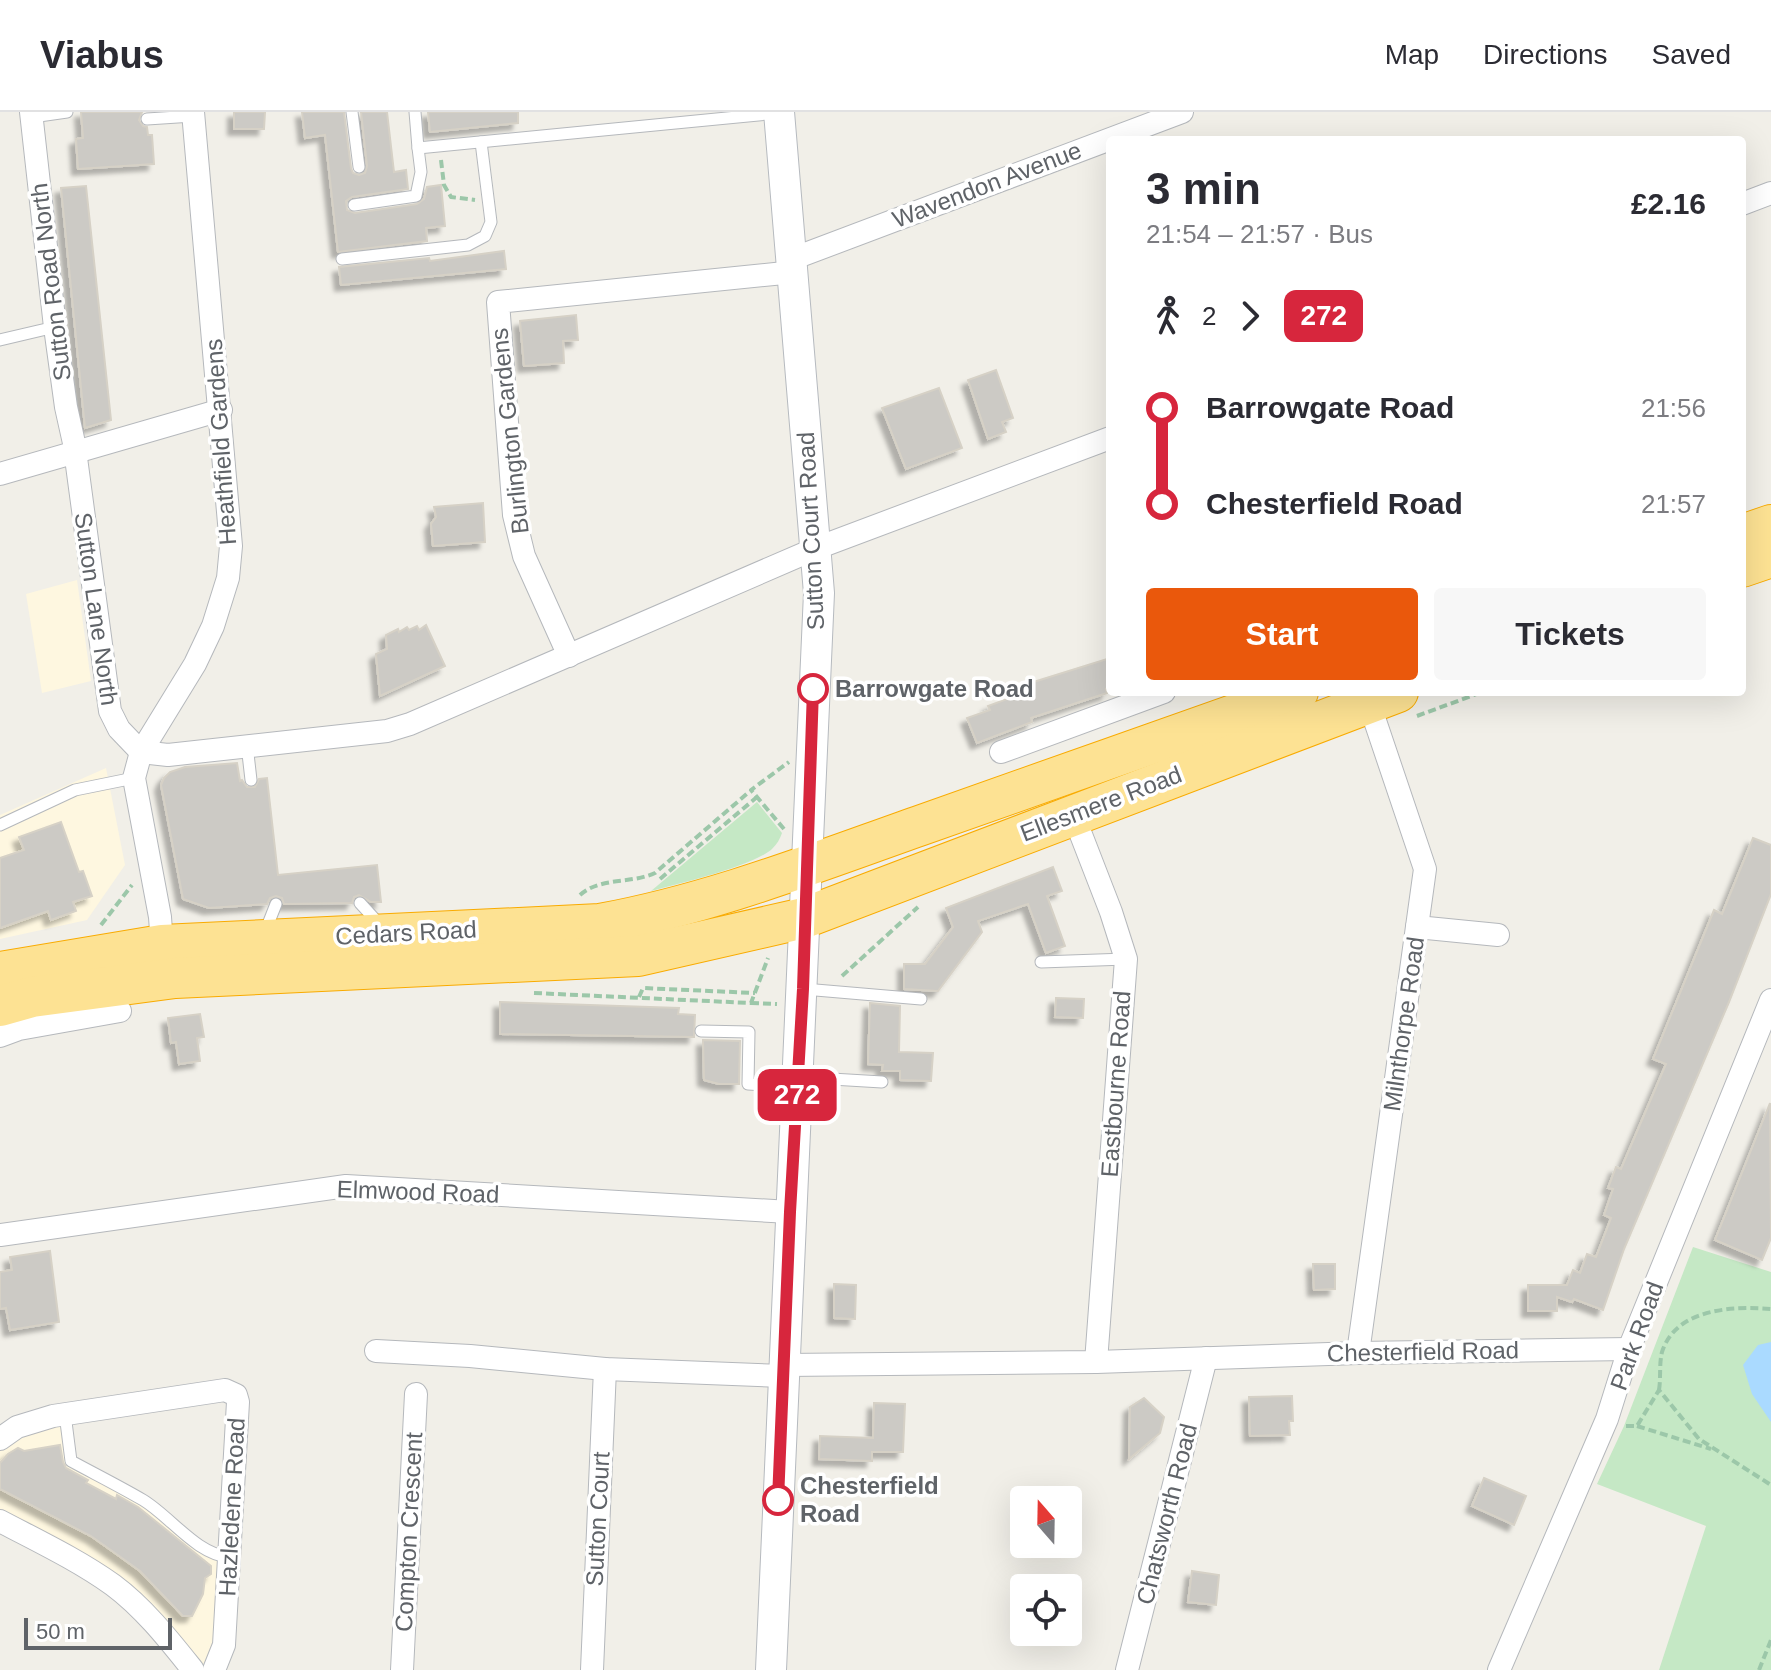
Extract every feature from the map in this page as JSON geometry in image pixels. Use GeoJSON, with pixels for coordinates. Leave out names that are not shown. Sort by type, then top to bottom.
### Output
{"type":"FeatureCollection","features":[{"type":"Feature","properties":{"kind":"highway"},"geometry":{"type":"LineString","coordinates":[[1746,534],[1771,525]]}},
{"type":"Feature","properties":{"kind":"highway"},"geometry":{"type":"LineString","coordinates":[[1746,566],[1771,557]]}},
{"type":"Feature","properties":{"kind":"highway","name":"Ellesmere Road"},"geometry":{"type":"LineString","coordinates":[[806,867],[1287,696]]}},
{"type":"Feature","properties":{"kind":"highway","name":"Ellesmere Road"},"geometry":{"type":"LineString","coordinates":[[804,918],[1073,814],[1391,705]]}},
{"type":"Feature","properties":{"kind":"highway","name":"Cedars Road"},"geometry":{"type":"LineString","coordinates":[[0,972],[162,945],[269,922],[387,934],[600,924],[681,906],[806,867]]}},
{"type":"Feature","properties":{"kind":"highway","name":"Cedars Road"},"geometry":{"type":"LineString","coordinates":[[0,1006],[32,997],[175,978],[638,956],[804,918]]}},
{"type":"Feature","properties":{"kind":"street","name":"Sutton Court Road"},"geometry":{"type":"LineString","coordinates":[[771,1670],[797,1082],[814,990],[804,918],[819,593],[779,112]]}},
{"type":"Feature","properties":{"kind":"street","name":"Wavendon Avenue"},"geometry":{"type":"LineString","coordinates":[[1121,136],[1182,112]]}},
{"type":"Feature","properties":{"kind":"street","name":"Sutton Road North"},"geometry":{"type":"LineString","coordinates":[[32,114],[55,327],[74,452]]}},
{"type":"Feature","properties":{"kind":"street","name":"Heathfield Gardens"},"geometry":{"type":"LineString","coordinates":[[141,752],[195,664],[213,626],[228,578],[231,546],[193,114]]}},
{"type":"Feature","properties":{"kind":"street","name":"Wavendon Avenue"},"geometry":{"type":"LineString","coordinates":[[793,265],[1106,142]]}},
{"type":"Feature","properties":{"kind":"street"},"geometry":{"type":"LineString","coordinates":[[1746,202],[1771,193]]}},
{"type":"Feature","properties":{"kind":"street","name":"Burlington Gardens"},"geometry":{"type":"LineString","coordinates":[[569,656],[524,556],[514,515],[498,302],[793,265]]}},
{"type":"Feature","properties":{"kind":"street"},"geometry":{"type":"LineString","coordinates":[[0,474],[221,410]]}},
{"type":"Feature","properties":{"kind":"street"},"geometry":{"type":"LineString","coordinates":[[162,945],[160,917],[134,778],[141,752],[168,755],[387,731],[410,724],[817,548],[1106,440]]}},
{"type":"Feature","properties":{"kind":"street","name":"Sutton Lane North"},"geometry":{"type":"LineString","coordinates":[[74,452],[110,711],[119,729],[141,752]]}},
{"type":"Feature","properties":{"kind":"street"},"geometry":{"type":"LineString","coordinates":[[1001,752],[1153,696]]}},
{"type":"Feature","properties":{"kind":"street","name":"Milnthorpe Road"},"geometry":{"type":"LineString","coordinates":[[1358,1353],[1425,869],[1391,705]]}},
{"type":"Feature","properties":{"kind":"street","name":"Eastbourne Road"},"geometry":{"type":"LineString","coordinates":[[1073,814],[1126,959],[1096,1362]]}},
{"type":"Feature","properties":{"kind":"street"},"geometry":{"type":"LineString","coordinates":[[1417,927],[1498,935]]}},
{"type":"Feature","properties":{"kind":"street","name":"Park Road"},"geometry":{"type":"LineString","coordinates":[[1499,1670],[1607,1419],[1629,1349],[1771,1000]]}},
{"type":"Feature","properties":{"kind":"street"},"geometry":{"type":"LineString","coordinates":[[0,1036],[19,1029],[120,1011]]}},
{"type":"Feature","properties":{"kind":"street","name":"Elmwood Road"},"geometry":{"type":"LineString","coordinates":[[0,1235],[346,1186],[790,1212]]}},
{"type":"Feature","properties":{"kind":"street","name":"Chesterfield Road"},"geometry":{"type":"LineString","coordinates":[[376,1351],[605,1369],[784,1370],[1358,1353],[1629,1349]]}},
{"type":"Feature","properties":{"kind":"street","name":"Chatsworth Road"},"geometry":{"type":"LineString","coordinates":[[1127,1670],[1206,1358]]}},
{"type":"Feature","properties":{"kind":"street","name":"Sutton Court"},"geometry":{"type":"LineString","coordinates":[[592,1670],[605,1369]]}},
{"type":"Feature","properties":{"kind":"street","name":"Hazledene Road"},"geometry":{"type":"LineString","coordinates":[[0,1439],[28,1422],[65,1414],[232,1391],[238,1402],[224,1645],[214,1670]]}},
{"type":"Feature","properties":{"kind":"street","name":"Compton Crescent"},"geometry":{"type":"LineString","coordinates":[[402,1670],[416,1394]]}},
{"type":"Feature","properties":{"kind":"street"},"geometry":{"type":"LineString","coordinates":[[0,1521],[114,1586],[144,1613],[193,1670]]}},
{"type":"Feature","properties":{"kind":"lane"},"geometry":{"type":"LineString","coordinates":[[32,114],[67,112]]}},
{"type":"Feature","properties":{"kind":"lane"},"geometry":{"type":"LineString","coordinates":[[352,112],[359,167]]}},
{"type":"Feature","properties":{"kind":"lane"},"geometry":{"type":"LineString","coordinates":[[354,205],[416,196],[421,172],[415,112]]}},
{"type":"Feature","properties":{"kind":"lane"},"geometry":{"type":"LineString","coordinates":[[418,148],[779,112]]}},
{"type":"Feature","properties":{"kind":"lane"},"geometry":{"type":"LineString","coordinates":[[147,119],[193,114]]}},
{"type":"Feature","properties":{"kind":"lane"},"geometry":{"type":"LineString","coordinates":[[342,259],[468,245],[485,236],[491,222],[481,142]]}},
{"type":"Feature","properties":{"kind":"lane"},"geometry":{"type":"LineString","coordinates":[[0,340],[55,327]]}},
{"type":"Feature","properties":{"kind":"lane"},"geometry":{"type":"LineString","coordinates":[[247,745],[251,780]]}},
{"type":"Feature","properties":{"kind":"lane"},"geometry":{"type":"LineString","coordinates":[[0,825],[75,790],[134,778]]}},
{"type":"Feature","properties":{"kind":"lane"},"geometry":{"type":"LineString","coordinates":[[360,903],[387,934]]}},
{"type":"Feature","properties":{"kind":"lane"},"geometry":{"type":"LineString","coordinates":[[1041,962],[1126,959]]}},
{"type":"Feature","properties":{"kind":"lane"},"geometry":{"type":"LineString","coordinates":[[814,990],[921,999]]}},
{"type":"Feature","properties":{"kind":"lane"},"geometry":{"type":"LineString","coordinates":[[701,1031],[749,1032],[748,1084],[882,1082]]}},
{"type":"Feature","properties":{"kind":"lane"},"geometry":{"type":"LineString","coordinates":[[65,1414],[71,1461],[144,1500],[207,1553],[229,1557]]}},
{"type":"Feature","properties":{"kind":"path"},"geometry":{"type":"LineString","coordinates":[[440,146],[444,185],[451,197],[489,200]]}},
{"type":"Feature","properties":{"kind":"path"},"geometry":{"type":"LineString","coordinates":[[1391,705],[1454,696]]}},
{"type":"Feature","properties":{"kind":"path"},"geometry":{"type":"LineString","coordinates":[[590,896],[576,899],[589,887],[655,873],[750,791],[810,747]]}},
{"type":"Feature","properties":{"kind":"path"},"geometry":{"type":"LineString","coordinates":[[750,791],[784,829]]}},
{"type":"Feature","properties":{"kind":"path"},"geometry":{"type":"LineString","coordinates":[[655,882],[757,797]]}},
{"type":"Feature","properties":{"kind":"path"},"geometry":{"type":"LineString","coordinates":[[99,927],[132,887],[133,871]]}},
{"type":"Feature","properties":{"kind":"path"},"geometry":{"type":"LineString","coordinates":[[814,990],[928,898]]}},
{"type":"Feature","properties":{"kind":"path"},"geometry":{"type":"LineString","coordinates":[[531,992],[751,1003],[768,958]]}},
{"type":"Feature","properties":{"kind":"path"},"geometry":{"type":"LineString","coordinates":[[684,990],[685,980]]}},
{"type":"Feature","properties":{"kind":"path"},"geometry":{"type":"LineString","coordinates":[[639,997],[643,988],[755,994]]}},
{"type":"Feature","properties":{"kind":"path"},"geometry":{"type":"LineString","coordinates":[[1637,1426],[1659,1390],[1662,1353],[1678,1328],[1705,1314],[1728,1308],[1771,1309]]}},
{"type":"Feature","properties":{"kind":"path"},"geometry":{"type":"LineString","coordinates":[[1659,1390],[1699,1439],[1771,1485]]}},
{"type":"Feature","properties":{"kind":"path"},"geometry":{"type":"LineString","coordinates":[[1624,1426],[1637,1426],[1718,1450]]}},
{"type":"Feature","properties":{"kind":"path"},"geometry":{"type":"LineString","coordinates":[[1759,1670],[1771,1640]]}},
{"type":"Feature","properties":{"kind":"shaded area"},"geometry":{"type":"Polygon","coordinates":[[[77,580],[91,681],[42,693],[26,594],[77,580]]]}},
{"type":"Feature","properties":{"kind":"shaded area"},"geometry":{"type":"Polygon","coordinates":[[[106,768],[125,865],[87,920],[0,939],[0,815],[106,768]]]}},
{"type":"Feature","properties":{"kind":"shaded area"},"geometry":{"type":"Polygon","coordinates":[[[65,1414],[71,1461],[144,1500],[207,1553],[229,1557],[214,1670],[193,1670],[144,1613],[0,1521],[0,1439],[65,1414]]]}},
{"type":"Feature","properties":{"kind":"green space"},"geometry":{"type":"Polygon","coordinates":[[[757,802],[782,833],[772,849],[732,868],[651,891],[757,802]]]}},
{"type":"Feature","properties":{"kind":"green space"},"geometry":{"type":"Polygon","coordinates":[[[1693,1247],[1771,1272],[1771,1670],[1659,1670],[1706,1526],[1597,1484],[1624,1426],[1693,1247]]]}},
{"type":"Feature","properties":{"kind":"water"},"geometry":{"type":"Polygon","coordinates":[[[1771,1342],[1771,1422],[1752,1394],[1743,1365],[1758,1345],[1771,1342]]]}},
{"type":"Feature","properties":{"kind":"building"},"geometry":{"type":"Polygon","coordinates":[[[81,112],[142,112],[139,120],[147,127],[148,135],[152,135],[154,164],[78,169],[76,139],[83,138],[81,112]]]}},
{"type":"Feature","properties":{"kind":"building"},"geometry":{"type":"Polygon","coordinates":[[[234,112],[265,112],[264,129],[234,129],[234,112]]]}},
{"type":"Feature","properties":{"kind":"building"},"geometry":{"type":"Polygon","coordinates":[[[302,112],[344,112],[351,168],[353,173],[359,175],[365,173],[367,166],[361,112],[387,112],[394,172],[406,170],[408,189],[352,197],[346,201],[347,210],[355,213],[417,204],[424,199],[427,187],[441,185],[445,226],[426,228],[427,241],[338,252],[325,135],[305,138],[302,112]]]}},
{"type":"Feature","properties":{"kind":"building"},"geometry":{"type":"Polygon","coordinates":[[[428,112],[518,112],[518,123],[430,132],[428,112]]]}},
{"type":"Feature","properties":{"kind":"building"},"geometry":{"type":"Polygon","coordinates":[[[86,186],[111,420],[85,428],[61,188],[86,186]]]}},
{"type":"Feature","properties":{"kind":"building"},"geometry":{"type":"Polygon","coordinates":[[[504,251],[506,269],[341,285],[339,267],[429,258],[430,261],[504,251]]]}},
{"type":"Feature","properties":{"kind":"building"},"geometry":{"type":"Polygon","coordinates":[[[576,315],[578,340],[563,341],[564,363],[524,366],[520,321],[576,315]]]}},
{"type":"Feature","properties":{"kind":"building"},"geometry":{"type":"Polygon","coordinates":[[[996,370],[1013,418],[1002,422],[1006,432],[988,439],[968,380],[996,370]]]}},
{"type":"Feature","properties":{"kind":"building"},"geometry":{"type":"Polygon","coordinates":[[[939,388],[962,448],[906,469],[882,408],[939,388]]]}},
{"type":"Feature","properties":{"kind":"building"},"geometry":{"type":"Polygon","coordinates":[[[483,503],[485,542],[433,546],[431,524],[436,517],[434,507],[483,503]]]}},
{"type":"Feature","properties":{"kind":"building"},"geometry":{"type":"Polygon","coordinates":[[[426,625],[445,666],[380,696],[376,654],[387,649],[386,635],[407,627],[409,630],[417,626],[419,630],[426,625]]]}},
{"type":"Feature","properties":{"kind":"building"},"geometry":{"type":"Polygon","coordinates":[[[1106,659],[1106,693],[1031,718],[1032,722],[977,743],[967,718],[990,710],[988,706],[1026,692],[1024,685],[1106,659]]]}},
{"type":"Feature","properties":{"kind":"building"},"geometry":{"type":"Polygon","coordinates":[[[237,763],[240,781],[247,787],[255,787],[259,779],[267,778],[278,875],[377,865],[381,902],[371,902],[359,895],[354,897],[352,903],[284,904],[282,898],[276,896],[270,898],[267,904],[209,908],[183,899],[161,785],[170,772],[185,767],[237,763]]]}},
{"type":"Feature","properties":{"kind":"building"},"geometry":{"type":"Polygon","coordinates":[[[61,822],[79,872],[83,871],[92,896],[73,902],[76,911],[51,920],[48,911],[0,928],[0,858],[24,850],[19,837],[61,822]]]}},
{"type":"Feature","properties":{"kind":"building"},"geometry":{"type":"Polygon","coordinates":[[[1753,838],[1771,845],[1771,894],[1729,1002],[1624,1249],[1603,1310],[1574,1299],[1572,1302],[1557,1297],[1557,1311],[1528,1311],[1528,1285],[1567,1285],[1573,1270],[1580,1273],[1587,1254],[1596,1257],[1611,1218],[1604,1215],[1613,1189],[1608,1188],[1616,1167],[1621,1169],[1666,1064],[1653,1059],[1714,910],[1722,914],[1753,838]]]}},
{"type":"Feature","properties":{"kind":"building"},"geometry":{"type":"Polygon","coordinates":[[[1053,867],[1062,891],[1047,896],[1065,946],[1046,953],[1028,904],[978,921],[982,932],[938,991],[904,989],[904,964],[925,964],[953,927],[946,908],[1053,867]]]}},
{"type":"Feature","properties":{"kind":"building"},"geometry":{"type":"Polygon","coordinates":[[[1056,998],[1084,999],[1083,1018],[1055,1017],[1056,998]]]}},
{"type":"Feature","properties":{"kind":"building"},"geometry":{"type":"Polygon","coordinates":[[[500,1002],[679,1008],[678,1014],[695,1015],[694,1037],[500,1034],[500,1002]]]}},
{"type":"Feature","properties":{"kind":"building"},"geometry":{"type":"Polygon","coordinates":[[[870,1003],[900,1006],[899,1052],[933,1053],[931,1081],[900,1080],[900,1071],[882,1071],[883,1065],[868,1064],[870,1003]]]}},
{"type":"Feature","properties":{"kind":"building"},"geometry":{"type":"Polygon","coordinates":[[[200,1014],[204,1037],[197,1038],[200,1061],[179,1064],[176,1042],[171,1043],[168,1018],[200,1014]]]}},
{"type":"Feature","properties":{"kind":"building"},"geometry":{"type":"Polygon","coordinates":[[[703,1040],[740,1041],[739,1084],[704,1080],[703,1040]]]}},
{"type":"Feature","properties":{"kind":"building"},"geometry":{"type":"Polygon","coordinates":[[[1770,1103],[1771,1238],[1762,1260],[1715,1240],[1770,1103]]]}},
{"type":"Feature","properties":{"kind":"building"},"geometry":{"type":"Polygon","coordinates":[[[50,1251],[59,1322],[10,1330],[6,1308],[0,1309],[0,1272],[12,1270],[10,1257],[50,1251]]]}},
{"type":"Feature","properties":{"kind":"building"},"geometry":{"type":"Polygon","coordinates":[[[1313,1264],[1335,1264],[1335,1289],[1314,1290],[1313,1264]]]}},
{"type":"Feature","properties":{"kind":"building"},"geometry":{"type":"Polygon","coordinates":[[[834,1284],[856,1285],[855,1319],[834,1318],[834,1284]]]}},
{"type":"Feature","properties":{"kind":"building"},"geometry":{"type":"Polygon","coordinates":[[[1292,1396],[1290,1435],[1250,1436],[1249,1397],[1292,1396]]]}},
{"type":"Feature","properties":{"kind":"building"},"geometry":{"type":"Polygon","coordinates":[[[1144,1398],[1164,1417],[1160,1433],[1129,1459],[1130,1407],[1144,1398]]]}},
{"type":"Feature","properties":{"kind":"building"},"geometry":{"type":"Polygon","coordinates":[[[874,1403],[905,1404],[903,1452],[872,1452],[872,1461],[819,1459],[820,1436],[873,1438],[874,1403]]]}},
{"type":"Feature","properties":{"kind":"building"},"geometry":{"type":"Polygon","coordinates":[[[60,1445],[66,1468],[88,1480],[86,1483],[138,1507],[211,1566],[211,1574],[205,1578],[203,1594],[192,1616],[183,1616],[140,1571],[91,1536],[0,1489],[0,1463],[8,1454],[18,1448],[24,1451],[60,1445]]]}},
{"type":"Feature","properties":{"kind":"building"},"geometry":{"type":"Polygon","coordinates":[[[1484,1478],[1526,1496],[1514,1525],[1472,1506],[1484,1478]]]}},
{"type":"Feature","properties":{"kind":"building"},"geometry":{"type":"Polygon","coordinates":[[[1192,1571],[1219,1575],[1216,1605],[1188,1602],[1192,1571]]]}},
{"type":"Feature","properties":{"kind":"bus line","name":"272"},"geometry":{"type":"LineString","coordinates":[[778,1500],[803,989],[813,689]]}},
{"type":"Feature","properties":{"kind":"place","name":"Barrowgate Road"},"geometry":{"type":"Point","coordinates":[813,689]}},
{"type":"Feature","properties":{"kind":"place","name":"Chesterfield Road"},"geometry":{"type":"Point","coordinates":[778,1500]}}]}
